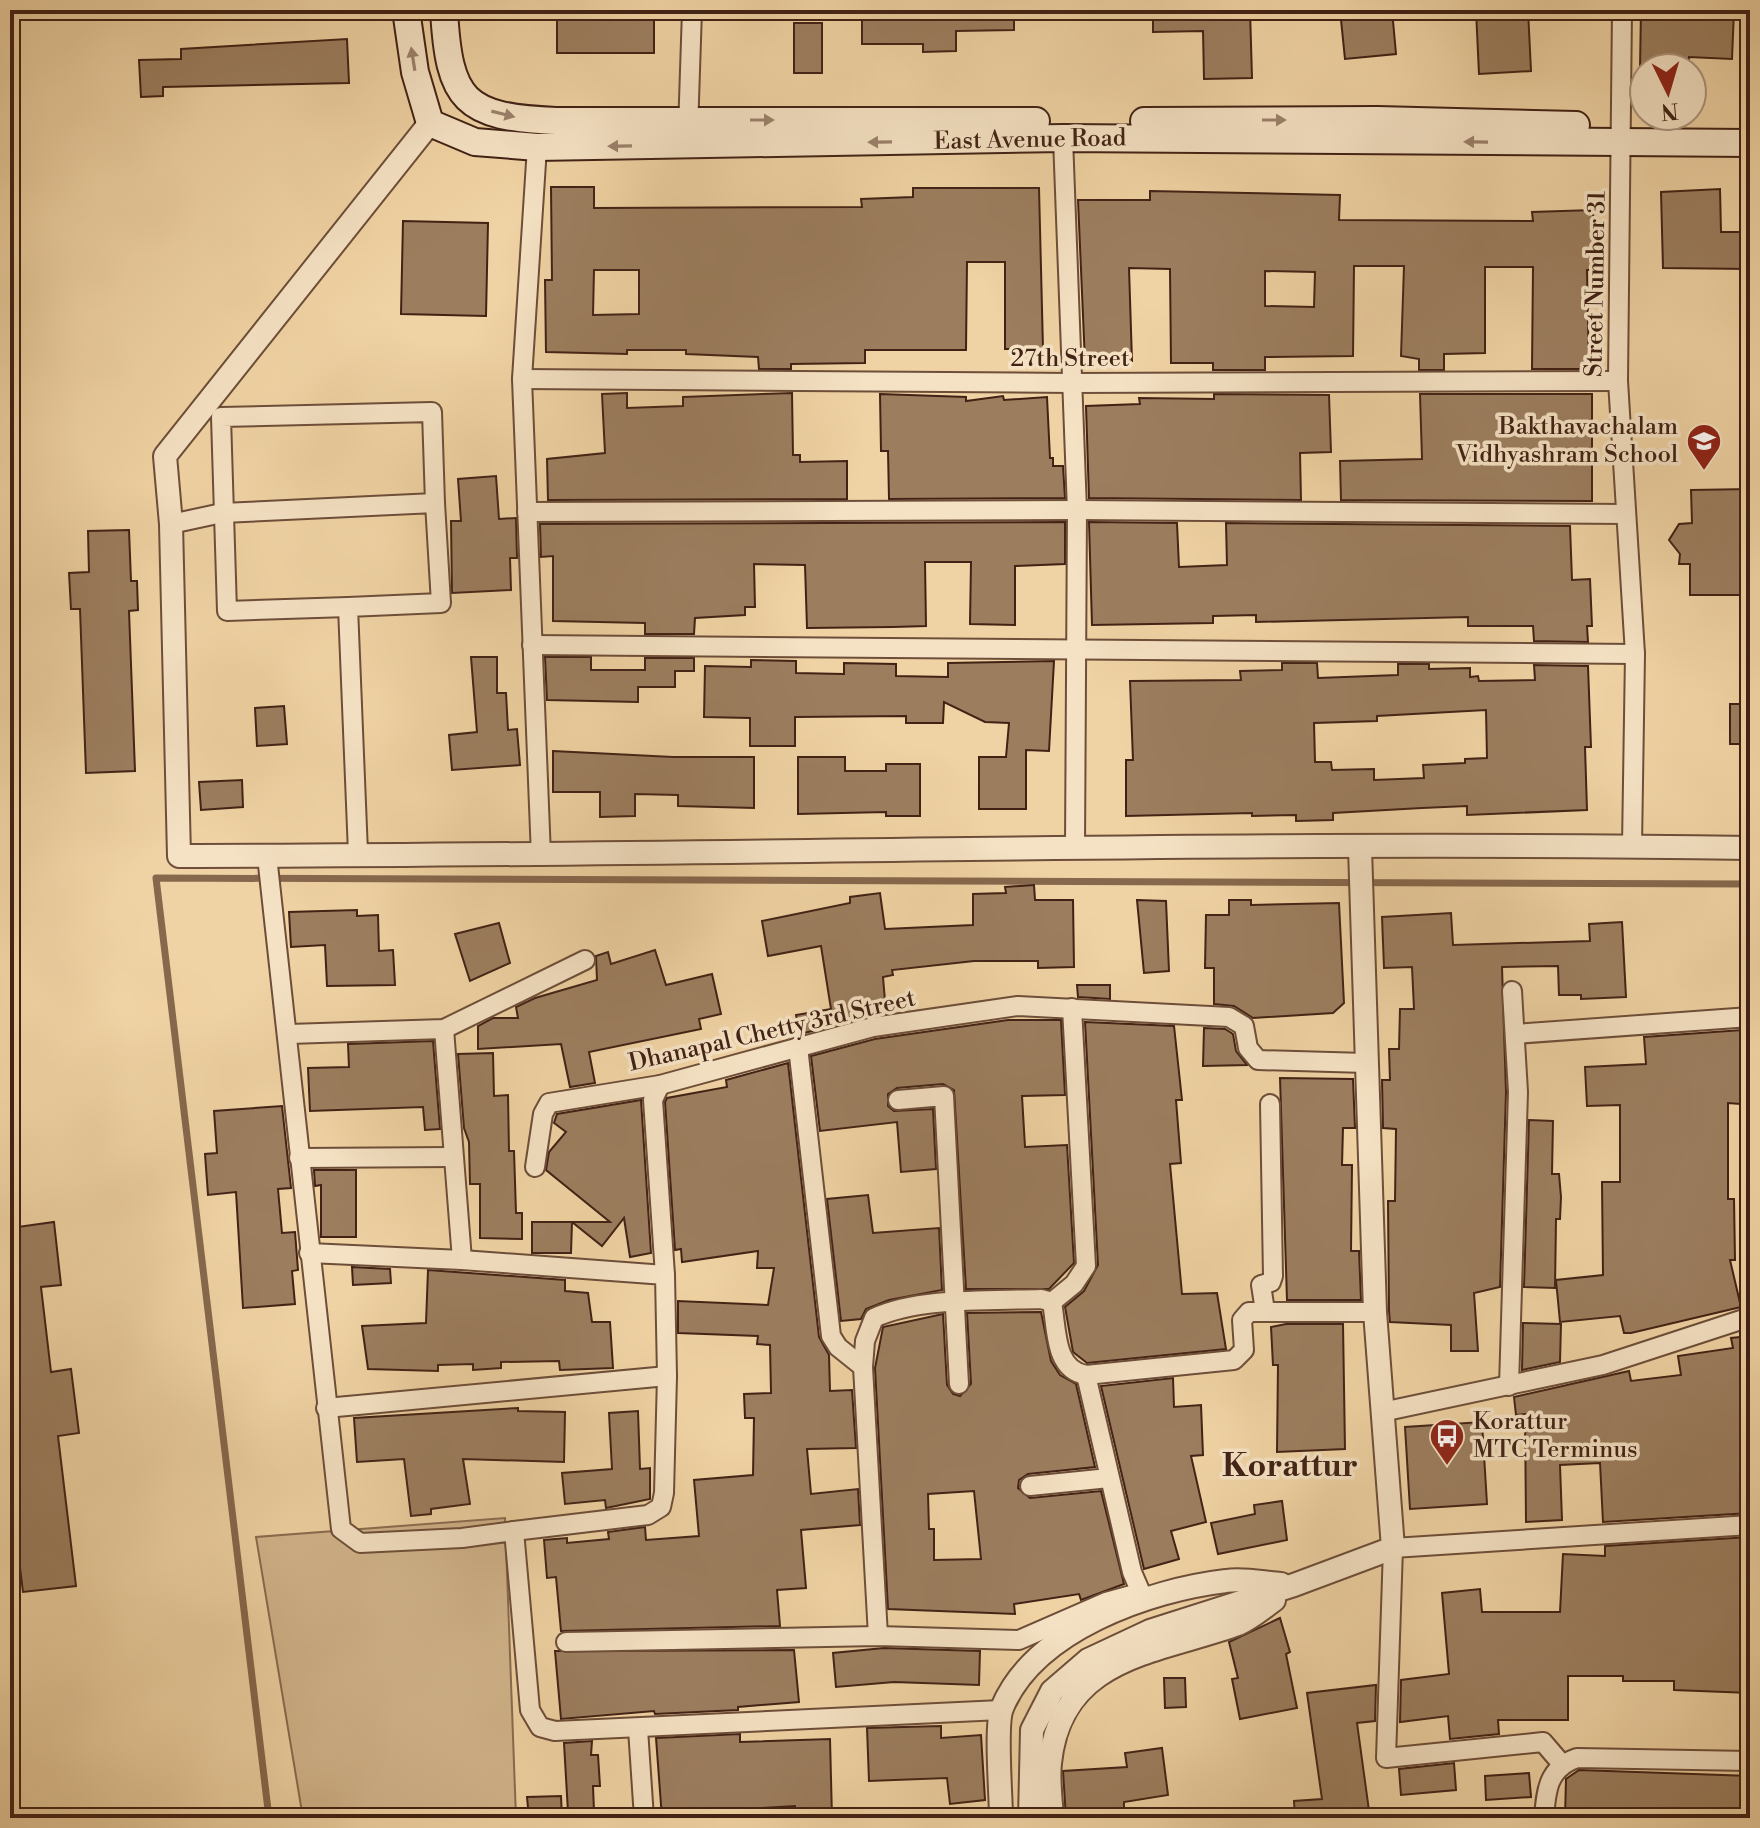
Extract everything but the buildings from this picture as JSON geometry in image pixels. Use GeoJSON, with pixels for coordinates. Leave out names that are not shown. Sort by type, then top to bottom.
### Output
{"type":"FeatureCollection","features":[{"type":"Feature","properties":{"kind":"main road"},"geometry":{"type":"LineString","coordinates":[[406,10],[415,72],[430,123]]}},
{"type":"Feature","properties":{"kind":"main road","name":"East Avenue Road"},"geometry":{"type":"LineString","coordinates":[[444,10],[451,72],[465,98],[481,108],[541,120],[688,132],[1063,138],[1621,135],[1750,126]]}},
{"type":"Feature","properties":{"kind":"main road","name":"East Avenue Road"},"geometry":{"type":"LineString","coordinates":[[430,123],[475,142],[537,147],[688,132],[1377,120],[1750,143]]}},
{"type":"Feature","properties":{"kind":"street"},"geometry":{"type":"LineString","coordinates":[[688,132],[692,10]]}},
{"type":"Feature","properties":{"kind":"street","name":"Street Number 31"},"geometry":{"type":"LineString","coordinates":[[1622,10],[1618,381],[1635,654],[1632,846]]}},
{"type":"Feature","properties":{"kind":"street"},"geometry":{"type":"LineString","coordinates":[[430,123],[165,456],[171,524],[179,856],[358,853],[541,856],[1075,847],[1750,848]]}},
{"type":"Feature","properties":{"kind":"street"},"geometry":{"type":"LineString","coordinates":[[1063,138],[1077,510],[1075,847]]}},
{"type":"Feature","properties":{"kind":"street"},"geometry":{"type":"LineString","coordinates":[[537,147],[522,379],[541,856]]}},
{"type":"Feature","properties":{"kind":"street","name":"27th Street"},"geometry":{"type":"LineString","coordinates":[[522,379],[1072,383],[1618,381]]}},
{"type":"Feature","properties":{"kind":"street"},"geometry":{"type":"LineString","coordinates":[[432,412],[435,503],[441,603],[227,611],[221,417],[432,412]]}},
{"type":"Feature","properties":{"kind":"street"},"geometry":{"type":"LineString","coordinates":[[171,524],[222,513],[435,503]]}},
{"type":"Feature","properties":{"kind":"street"},"geometry":{"type":"LineString","coordinates":[[527,512],[1077,510],[1625,514]]}},
{"type":"Feature","properties":{"kind":"street"},"geometry":{"type":"LineString","coordinates":[[348,607],[358,853]]}},
{"type":"Feature","properties":{"kind":"street"},"geometry":{"type":"LineString","coordinates":[[532,645],[1635,654]]}},
{"type":"Feature","properties":{"kind":"street"},"geometry":{"type":"LineString","coordinates":[[1360,848],[1375,1312],[1393,1548],[1386,1758],[1543,1742],[1561,1763]]}},
{"type":"Feature","properties":{"kind":"street"},"geometry":{"type":"LineString","coordinates":[[267,856],[289,1034],[299,1158],[338,1521],[341,1529],[360,1543],[514,1531],[648,1515],[661,1507],[667,1376],[665,1275],[653,1100],[660,1085]]}},
{"type":"Feature","properties":{"kind":"street"},"geometry":{"type":"LineString","coordinates":[[289,1034],[444,1029],[585,960]]}},
{"type":"Feature","properties":{"kind":"street"},"geometry":{"type":"LineString","coordinates":[[1509,1386],[1518,1092],[1512,991]]}},
{"type":"Feature","properties":{"kind":"street","name":"Dhanapal Chetty 3rd Street"},"geometry":{"type":"LineString","coordinates":[[535,1167],[543,1114],[549,1103],[660,1085],[873,1027],[1018,1006],[1229,1017],[1244,1026],[1248,1048],[1258,1060],[1366,1063]]}},
{"type":"Feature","properties":{"kind":"street"},"geometry":{"type":"LineString","coordinates":[[1052,1302],[1074,1284],[1086,1266],[1072,1008]]}},
{"type":"Feature","properties":{"kind":"street"},"geometry":{"type":"LineString","coordinates":[[1515,1034],[1750,1017]]}},
{"type":"Feature","properties":{"kind":"street"},"geometry":{"type":"LineString","coordinates":[[444,1029],[462,1260]]}},
{"type":"Feature","properties":{"kind":"street"},"geometry":{"type":"LineString","coordinates":[[798,1047],[831,1336],[838,1347],[863,1367]]}},
{"type":"Feature","properties":{"kind":"street"},"geometry":{"type":"LineString","coordinates":[[898,1100],[944,1096],[959,1384]]}},
{"type":"Feature","properties":{"kind":"street"},"geometry":{"type":"LineString","coordinates":[[1265,1311],[1261,1285],[1271,1282],[1273,1276],[1270,1104]]}},
{"type":"Feature","properties":{"kind":"street"},"geometry":{"type":"LineString","coordinates":[[299,1158],[452,1157]]}},
{"type":"Feature","properties":{"kind":"street"},"geometry":{"type":"LineString","coordinates":[[309,1253],[462,1260],[665,1275]]}},
{"type":"Feature","properties":{"kind":"street"},"geometry":{"type":"LineString","coordinates":[[878,1636],[863,1367],[865,1341],[874,1318],[887,1312],[957,1303],[1041,1299],[1052,1302]]}},
{"type":"Feature","properties":{"kind":"street"},"geometry":{"type":"LineString","coordinates":[[1052,1302],[1063,1364],[1072,1373],[1086,1375],[1234,1360],[1244,1350],[1242,1320],[1249,1312],[1375,1312]]}},
{"type":"Feature","properties":{"kind":"street"},"geometry":{"type":"LineString","coordinates":[[1382,1412],[1603,1365],[1750,1317]]}},
{"type":"Feature","properties":{"kind":"street"},"geometry":{"type":"LineString","coordinates":[[1086,1375],[1132,1572],[1143,1596]]}},
{"type":"Feature","properties":{"kind":"street"},"geometry":{"type":"LineString","coordinates":[[326,1408],[667,1376]]}},
{"type":"Feature","properties":{"kind":"street"},"geometry":{"type":"LineString","coordinates":[[1030,1486],[1109,1478]]}},
{"type":"Feature","properties":{"kind":"street"},"geometry":{"type":"LineString","coordinates":[[1030,1818],[1032,1730],[1052,1691],[1088,1660],[1150,1631],[1294,1585],[1393,1548],[1750,1525]]}},
{"type":"Feature","properties":{"kind":"street"},"geometry":{"type":"LineString","coordinates":[[514,1531],[530,1710],[540,1727],[555,1731],[638,1729],[1001,1710]]}},
{"type":"Feature","properties":{"kind":"street"},"geometry":{"type":"LineString","coordinates":[[566,1642],[878,1636],[1019,1640],[1106,1602],[1229,1580],[1294,1585]]}},
{"type":"Feature","properties":{"kind":"street"},"geometry":{"type":"LineString","coordinates":[[1052,1818],[1050,1763],[1057,1732],[1071,1705],[1096,1675],[1133,1654],[1241,1623],[1294,1585]]}},
{"type":"Feature","properties":{"kind":"street"},"geometry":{"type":"LineString","coordinates":[[1001,1818],[1001,1710],[1030,1663],[1069,1632],[1143,1596]]}},
{"type":"Feature","properties":{"kind":"street"},"geometry":{"type":"LineString","coordinates":[[638,1729],[644,1818]]}},
{"type":"Feature","properties":{"kind":"street"},"geometry":{"type":"LineString","coordinates":[[1544,1818],[1552,1774],[1561,1763],[1577,1758],[1750,1761]]}},
{"type":"Feature","properties":{"kind":"shaded area"},"geometry":{"type":"Polygon","coordinates":[[[505,1518],[516,1818],[303,1818],[256,1537],[505,1518]]]}},
{"type":"Feature","properties":{"kind":"waterway"},"geometry":{"type":"LineString","coordinates":[[269,1818],[156,878],[1750,884]]}},
{"type":"Feature","properties":{"kind":"place","name":"Bakthavachalam Vidhyashram School"},"geometry":{"type":"Point","coordinates":[1704,472]}},
{"type":"Feature","properties":{"kind":"place","name":"Korattur MTC Terminus"},"geometry":{"type":"Point","coordinates":[1447,1467]}},
{"type":"Feature","properties":{"kind":"district","name":"Korattur"},"geometry":{"type":"Point","coordinates":[1290,1466]}}]}
